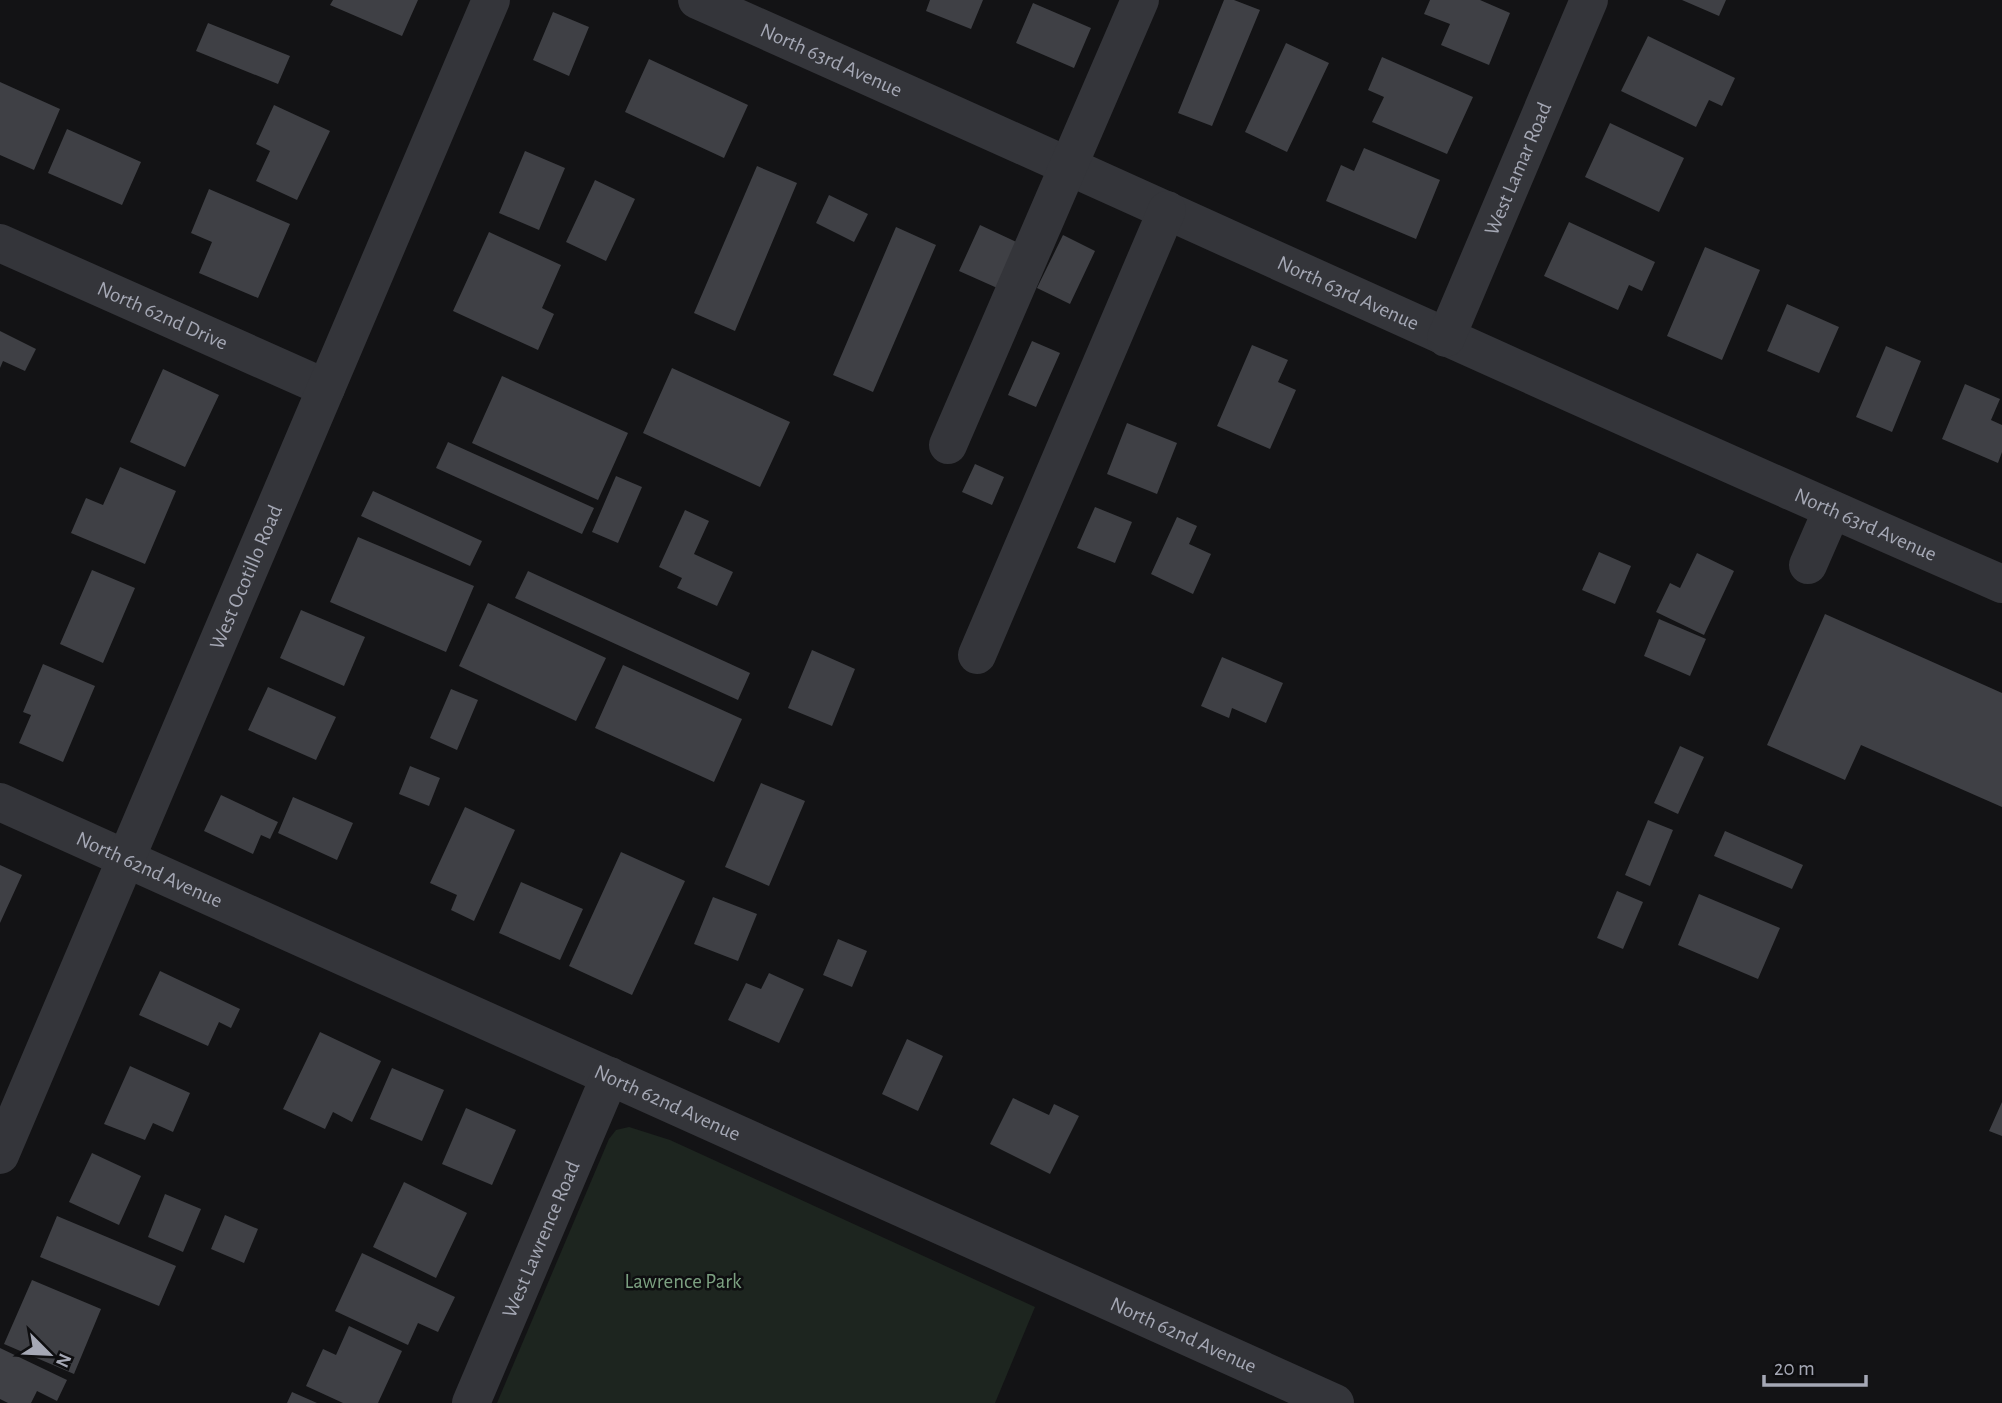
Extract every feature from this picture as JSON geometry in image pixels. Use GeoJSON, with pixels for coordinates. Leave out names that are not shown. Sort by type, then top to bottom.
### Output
{"type":"FeatureCollection","features":[{"type":"Feature","properties":{"kind":"street","name":"West Ocotillo Road"},"geometry":{"type":"LineString","coordinates":[[0,1155],[491,0]]}},
{"type":"Feature","properties":{"kind":"street","name":"North 63rd Avenue"},"geometry":{"type":"LineString","coordinates":[[697,0],[1070,165],[1446,338],[2002,584]]}},
{"type":"Feature","properties":{"kind":"street"},"geometry":{"type":"LineString","coordinates":[[948,445],[1140,0]]}},
{"type":"Feature","properties":{"kind":"street","name":"West Lamar Road"},"geometry":{"type":"LineString","coordinates":[[1446,338],[1579,3]]}},
{"type":"Feature","properties":{"kind":"street"},"geometry":{"type":"LineString","coordinates":[[977,655],[1167,210]]}},
{"type":"Feature","properties":{"kind":"street","name":"North 62nd Drive"},"geometry":{"type":"LineString","coordinates":[[0,243],[326,388]]}},
{"type":"Feature","properties":{"kind":"street"},"geometry":{"type":"LineString","coordinates":[[1808,565],[1832,510]]}},
{"type":"Feature","properties":{"kind":"street","name":"North 62nd Avenue"},"geometry":{"type":"LineString","coordinates":[[0,802],[1335,1403]]}},
{"type":"Feature","properties":{"kind":"street","name":"West Lawrence Road"},"geometry":{"type":"LineString","coordinates":[[471,1403],[610,1076]]}},
{"type":"Feature","properties":{"kind":"green space","name":"Lawrence Park"},"geometry":{"type":"Polygon","coordinates":[[[629,1127],[670,1140],[1035,1307],[995,1403],[497,1403],[609,1139],[616,1130],[629,1127]]]}},
{"type":"Feature","properties":{"kind":"building"},"geometry":{"type":"Polygon","coordinates":[[[333,0],[418,0],[402,36],[330,5],[333,0]]]}},
{"type":"Feature","properties":{"kind":"building"},"geometry":{"type":"Polygon","coordinates":[[[930,0],[983,0],[971,29],[926,11],[930,0]]]}},
{"type":"Feature","properties":{"kind":"building"},"geometry":{"type":"Polygon","coordinates":[[[1224,0],[1234,0],[1260,10],[1212,126],[1178,113],[1224,0]]]}},
{"type":"Feature","properties":{"kind":"building"},"geometry":{"type":"Polygon","coordinates":[[[1430,0],[1480,0],[1510,13],[1489,65],[1441,45],[1450,24],[1424,14],[1430,0]]]}},
{"type":"Feature","properties":{"kind":"building"},"geometry":{"type":"Polygon","coordinates":[[[1682,0],[1726,0],[1719,16],[1682,0]]]}},
{"type":"Feature","properties":{"kind":"building"},"geometry":{"type":"Polygon","coordinates":[[[1033,3],[1091,28],[1074,68],[1016,43],[1033,3]]]}},
{"type":"Feature","properties":{"kind":"building"},"geometry":{"type":"Polygon","coordinates":[[[553,12],[589,27],[569,76],[533,60],[553,12]]]}},
{"type":"Feature","properties":{"kind":"building"},"geometry":{"type":"Polygon","coordinates":[[[208,23],[290,56],[278,84],[196,51],[208,23]]]}},
{"type":"Feature","properties":{"kind":"building"},"geometry":{"type":"Polygon","coordinates":[[[1648,36],[1735,78],[1722,106],[1709,100],[1696,127],[1621,91],[1648,36]]]}},
{"type":"Feature","properties":{"kind":"building"},"geometry":{"type":"Polygon","coordinates":[[[1286,43],[1329,63],[1287,152],[1245,132],[1286,43]]]}},
{"type":"Feature","properties":{"kind":"building"},"geometry":{"type":"Polygon","coordinates":[[[1382,57],[1473,97],[1447,154],[1372,122],[1384,97],[1368,90],[1382,57]]]}},
{"type":"Feature","properties":{"kind":"building"},"geometry":{"type":"Polygon","coordinates":[[[649,59],[748,105],[724,158],[625,112],[649,59]]]}},
{"type":"Feature","properties":{"kind":"building"},"geometry":{"type":"Polygon","coordinates":[[[0,82],[60,109],[34,170],[0,155],[0,82]]]}},
{"type":"Feature","properties":{"kind":"building"},"geometry":{"type":"Polygon","coordinates":[[[274,105],[330,131],[297,200],[256,181],[270,151],[256,144],[274,105]]]}},
{"type":"Feature","properties":{"kind":"building"},"geometry":{"type":"Polygon","coordinates":[[[1610,123],[1684,158],[1659,212],[1585,177],[1610,123]]]}},
{"type":"Feature","properties":{"kind":"building"},"geometry":{"type":"Polygon","coordinates":[[[67,129],[141,162],[122,205],[48,173],[67,129]]]}},
{"type":"Feature","properties":{"kind":"building"},"geometry":{"type":"Polygon","coordinates":[[[1364,148],[1440,180],[1416,239],[1326,201],[1341,165],[1354,171],[1364,148]]]}},
{"type":"Feature","properties":{"kind":"building"},"geometry":{"type":"Polygon","coordinates":[[[525,151],[565,168],[539,230],[499,213],[525,151]]]}},
{"type":"Feature","properties":{"kind":"building"},"geometry":{"type":"Polygon","coordinates":[[[757,166],[797,183],[735,331],[694,313],[757,166]]]}},
{"type":"Feature","properties":{"kind":"building"},"geometry":{"type":"Polygon","coordinates":[[[595,180],[635,199],[606,261],[566,242],[595,180]]]}},
{"type":"Feature","properties":{"kind":"building"},"geometry":{"type":"Polygon","coordinates":[[[209,189],[290,224],[258,298],[199,273],[212,242],[191,233],[209,189]]]}},
{"type":"Feature","properties":{"kind":"building"},"geometry":{"type":"Polygon","coordinates":[[[829,195],[868,214],[854,242],[816,223],[829,195]]]}},
{"type":"Feature","properties":{"kind":"building"},"geometry":{"type":"Polygon","coordinates":[[[1569,222],[1655,262],[1642,291],[1629,285],[1618,310],[1544,276],[1569,222]]]}},
{"type":"Feature","properties":{"kind":"building"},"geometry":{"type":"Polygon","coordinates":[[[980,225],[1025,246],[1004,291],[959,271],[980,225]]]}},
{"type":"Feature","properties":{"kind":"building"},"geometry":{"type":"Polygon","coordinates":[[[896,227],[936,245],[873,392],[833,375],[896,227]]]}},
{"type":"Feature","properties":{"kind":"building"},"geometry":{"type":"Polygon","coordinates":[[[489,232],[561,265],[542,308],[554,314],[538,350],[453,311],[489,232]]]}},
{"type":"Feature","properties":{"kind":"building"},"geometry":{"type":"Polygon","coordinates":[[[1063,235],[1095,251],[1070,304],[1037,288],[1063,235]]]}},
{"type":"Feature","properties":{"kind":"building"},"geometry":{"type":"Polygon","coordinates":[[[1705,247],[1760,270],[1722,360],[1667,336],[1705,247]]]}},
{"type":"Feature","properties":{"kind":"building"},"geometry":{"type":"Polygon","coordinates":[[[1787,304],[1839,327],[1819,373],[1767,351],[1787,304]]]}},
{"type":"Feature","properties":{"kind":"building"},"geometry":{"type":"Polygon","coordinates":[[[0,331],[36,349],[25,371],[3,361],[0,368],[0,331]]]}},
{"type":"Feature","properties":{"kind":"building"},"geometry":{"type":"Polygon","coordinates":[[[1032,341],[1060,353],[1036,407],[1008,395],[1032,341]]]}},
{"type":"Feature","properties":{"kind":"building"},"geometry":{"type":"Polygon","coordinates":[[[1252,345],[1288,360],[1278,382],[1296,390],[1270,449],[1217,426],[1252,345]]]}},
{"type":"Feature","properties":{"kind":"building"},"geometry":{"type":"Polygon","coordinates":[[[1886,346],[1921,361],[1892,432],[1856,417],[1886,346]]]}},
{"type":"Feature","properties":{"kind":"building"},"geometry":{"type":"Polygon","coordinates":[[[672,368],[790,422],[760,487],[643,433],[672,368]]]}},
{"type":"Feature","properties":{"kind":"building"},"geometry":{"type":"Polygon","coordinates":[[[163,369],[219,395],[185,467],[130,442],[163,369]]]}},
{"type":"Feature","properties":{"kind":"building"},"geometry":{"type":"Polygon","coordinates":[[[502,376],[628,433],[598,500],[472,443],[502,376]]]}},
{"type":"Feature","properties":{"kind":"building"},"geometry":{"type":"Polygon","coordinates":[[[1965,384],[2000,399],[1991,420],[2002,425],[2002,452],[1998,463],[1942,439],[1965,384]]]}},
{"type":"Feature","properties":{"kind":"building"},"geometry":{"type":"Polygon","coordinates":[[[1127,423],[1177,443],[1157,494],[1107,474],[1127,423]]]}},
{"type":"Feature","properties":{"kind":"building"},"geometry":{"type":"Polygon","coordinates":[[[448,442],[594,508],[582,534],[436,468],[448,442]]]}},
{"type":"Feature","properties":{"kind":"building"},"geometry":{"type":"Polygon","coordinates":[[[975,464],[1004,477],[992,505],[962,492],[975,464]]]}},
{"type":"Feature","properties":{"kind":"building"},"geometry":{"type":"Polygon","coordinates":[[[120,467],[176,491],[145,564],[71,533],[86,498],[103,505],[120,467]]]}},
{"type":"Feature","properties":{"kind":"building"},"geometry":{"type":"Polygon","coordinates":[[[616,476],[642,487],[618,543],[592,532],[616,476]]]}},
{"type":"Feature","properties":{"kind":"building"},"geometry":{"type":"Polygon","coordinates":[[[373,491],[482,541],[470,566],[361,516],[373,491]]]}},
{"type":"Feature","properties":{"kind":"building"},"geometry":{"type":"Polygon","coordinates":[[[1095,507],[1132,522],[1115,563],[1077,548],[1095,507]]]}},
{"type":"Feature","properties":{"kind":"building"},"geometry":{"type":"Polygon","coordinates":[[[685,510],[709,521],[694,554],[733,572],[717,606],[677,588],[682,578],[659,567],[685,510]]]}},
{"type":"Feature","properties":{"kind":"building"},"geometry":{"type":"Polygon","coordinates":[[[1177,517],[1197,526],[1189,544],[1211,554],[1193,594],[1151,574],[1177,517]]]}},
{"type":"Feature","properties":{"kind":"building"},"geometry":{"type":"Polygon","coordinates":[[[358,537],[474,586],[446,652],[330,602],[358,537]]]}},
{"type":"Feature","properties":{"kind":"building"},"geometry":{"type":"Polygon","coordinates":[[[1599,552],[1631,566],[1615,604],[1582,590],[1599,552]]]}},
{"type":"Feature","properties":{"kind":"building"},"geometry":{"type":"Polygon","coordinates":[[[1697,553],[1734,571],[1704,635],[1656,612],[1670,583],[1680,588],[1697,553]]]}},
{"type":"Feature","properties":{"kind":"building"},"geometry":{"type":"Polygon","coordinates":[[[92,570],[135,588],[103,663],[60,644],[92,570]]]}},
{"type":"Feature","properties":{"kind":"building"},"geometry":{"type":"Polygon","coordinates":[[[528,571],[750,673],[738,700],[515,598],[528,571]]]}},
{"type":"Feature","properties":{"kind":"building"},"geometry":{"type":"Polygon","coordinates":[[[488,603],[606,658],[576,721],[459,666],[488,603]]]}},
{"type":"Feature","properties":{"kind":"building"},"geometry":{"type":"Polygon","coordinates":[[[301,610],[365,637],[344,686],[280,658],[301,610]]]}},
{"type":"Feature","properties":{"kind":"building"},"geometry":{"type":"Polygon","coordinates":[[[1825,614],[2002,693],[2002,807],[1861,745],[1845,780],[1767,745],[1825,614]]]}},
{"type":"Feature","properties":{"kind":"building"},"geometry":{"type":"Polygon","coordinates":[[[1659,619],[1706,639],[1690,676],[1644,656],[1659,619]]]}},
{"type":"Feature","properties":{"kind":"building"},"geometry":{"type":"Polygon","coordinates":[[[812,650],[855,669],[832,726],[788,708],[812,650]]]}},
{"type":"Feature","properties":{"kind":"building"},"geometry":{"type":"Polygon","coordinates":[[[1222,657],[1283,683],[1266,723],[1232,708],[1229,718],[1201,706],[1222,657]]]}},
{"type":"Feature","properties":{"kind":"building"},"geometry":{"type":"Polygon","coordinates":[[[43,664],[95,686],[63,762],[19,743],[31,715],[23,712],[43,664]]]}},
{"type":"Feature","properties":{"kind":"building"},"geometry":{"type":"Polygon","coordinates":[[[623,665],[742,719],[714,782],[595,728],[623,665]]]}},
{"type":"Feature","properties":{"kind":"building"},"geometry":{"type":"Polygon","coordinates":[[[268,687],[336,717],[316,760],[248,730],[268,687]]]}},
{"type":"Feature","properties":{"kind":"building"},"geometry":{"type":"Polygon","coordinates":[[[451,689],[478,700],[457,750],[430,738],[451,689]]]}},
{"type":"Feature","properties":{"kind":"building"},"geometry":{"type":"Polygon","coordinates":[[[1680,746],[1704,757],[1678,814],[1654,803],[1680,746]]]}},
{"type":"Feature","properties":{"kind":"building"},"geometry":{"type":"Polygon","coordinates":[[[410,766],[440,778],[429,806],[399,794],[410,766]]]}},
{"type":"Feature","properties":{"kind":"building"},"geometry":{"type":"Polygon","coordinates":[[[761,783],[805,801],[769,886],[725,867],[761,783]]]}},
{"type":"Feature","properties":{"kind":"building"},"geometry":{"type":"Polygon","coordinates":[[[221,795],[278,822],[270,839],[261,835],[253,854],[204,831],[221,795]]]}},
{"type":"Feature","properties":{"kind":"building"},"geometry":{"type":"Polygon","coordinates":[[[293,797],[353,823],[337,860],[278,833],[293,797]]]}},
{"type":"Feature","properties":{"kind":"building"},"geometry":{"type":"Polygon","coordinates":[[[465,807],[515,830],[474,921],[451,910],[457,895],[430,883],[465,807]]]}},
{"type":"Feature","properties":{"kind":"building"},"geometry":{"type":"Polygon","coordinates":[[[1648,820],[1673,830],[1650,886],[1625,875],[1648,820]]]}},
{"type":"Feature","properties":{"kind":"building"},"geometry":{"type":"Polygon","coordinates":[[[1725,831],[1803,865],[1792,889],[1714,856],[1725,831]]]}},
{"type":"Feature","properties":{"kind":"building"},"geometry":{"type":"Polygon","coordinates":[[[621,852],[685,881],[632,995],[569,966],[621,852]]]}},
{"type":"Feature","properties":{"kind":"building"},"geometry":{"type":"Polygon","coordinates":[[[0,865],[22,875],[0,923],[0,865]]]}},
{"type":"Feature","properties":{"kind":"building"},"geometry":{"type":"Polygon","coordinates":[[[521,882],[583,909],[560,960],[499,933],[521,882]]]}},
{"type":"Feature","properties":{"kind":"building"},"geometry":{"type":"Polygon","coordinates":[[[1617,891],[1643,902],[1623,949],[1597,938],[1617,891]]]}},
{"type":"Feature","properties":{"kind":"building"},"geometry":{"type":"Polygon","coordinates":[[[1699,894],[1780,928],[1758,979],[1678,945],[1699,894]]]}},
{"type":"Feature","properties":{"kind":"building"},"geometry":{"type":"Polygon","coordinates":[[[713,897],[757,914],[738,961],[694,944],[713,897]]]}},
{"type":"Feature","properties":{"kind":"building"},"geometry":{"type":"Polygon","coordinates":[[[838,939],[867,951],[852,987],[823,975],[838,939]]]}},
{"type":"Feature","properties":{"kind":"building"},"geometry":{"type":"Polygon","coordinates":[[[160,971],[240,1009],[231,1028],[219,1022],[208,1046],[139,1015],[160,971]]]}},
{"type":"Feature","properties":{"kind":"building"},"geometry":{"type":"Polygon","coordinates":[[[769,973],[804,989],[779,1043],[728,1020],[746,983],[761,989],[769,973]]]}},
{"type":"Feature","properties":{"kind":"building"},"geometry":{"type":"Polygon","coordinates":[[[320,1032],[381,1061],[352,1122],[333,1112],[325,1129],[283,1109],[320,1032]]]}},
{"type":"Feature","properties":{"kind":"building"},"geometry":{"type":"Polygon","coordinates":[[[907,1039],[943,1056],[918,1111],[882,1094],[907,1039]]]}},
{"type":"Feature","properties":{"kind":"building"},"geometry":{"type":"Polygon","coordinates":[[[130,1066],[190,1093],[173,1132],[153,1123],[145,1140],[104,1124],[130,1066]]]}},
{"type":"Feature","properties":{"kind":"building"},"geometry":{"type":"Polygon","coordinates":[[[392,1068],[444,1090],[422,1141],[370,1119],[392,1068]]]}},
{"type":"Feature","properties":{"kind":"building"},"geometry":{"type":"Polygon","coordinates":[[[1013,1098],[1049,1115],[1054,1104],[1079,1116],[1050,1174],[990,1144],[1013,1098]]]}},
{"type":"Feature","properties":{"kind":"building"},"geometry":{"type":"Polygon","coordinates":[[[2002,1102],[2002,1136],[1989,1131],[2002,1102]]]}},
{"type":"Feature","properties":{"kind":"building"},"geometry":{"type":"Polygon","coordinates":[[[466,1108],[516,1130],[492,1185],[442,1164],[466,1108]]]}},
{"type":"Feature","properties":{"kind":"building"},"geometry":{"type":"Polygon","coordinates":[[[92,1153],[141,1176],[119,1225],[69,1202],[92,1153]]]}},
{"type":"Feature","properties":{"kind":"building"},"geometry":{"type":"Polygon","coordinates":[[[404,1182],[467,1213],[436,1278],[373,1247],[404,1182]]]}},
{"type":"Feature","properties":{"kind":"building"},"geometry":{"type":"Polygon","coordinates":[[[165,1194],[201,1209],[183,1252],[148,1237],[165,1194]]]}},
{"type":"Feature","properties":{"kind":"building"},"geometry":{"type":"Polygon","coordinates":[[[225,1215],[258,1229],[244,1263],[211,1249],[225,1215]]]}},
{"type":"Feature","properties":{"kind":"building"},"geometry":{"type":"Polygon","coordinates":[[[57,1216],[176,1266],[159,1306],[40,1257],[57,1216]]]}},
{"type":"Feature","properties":{"kind":"building"},"geometry":{"type":"Polygon","coordinates":[[[362,1253],[455,1297],[438,1332],[418,1323],[408,1345],[335,1311],[362,1253]]]}},
{"type":"Feature","properties":{"kind":"building"},"geometry":{"type":"Polygon","coordinates":[[[32,1280],[101,1309],[74,1374],[4,1344],[32,1280]]]}},
{"type":"Feature","properties":{"kind":"building"},"geometry":{"type":"Polygon","coordinates":[[[349,1326],[402,1351],[378,1403],[343,1403],[306,1386],[323,1349],[336,1355],[349,1326]]]}},
{"type":"Feature","properties":{"kind":"building"},"geometry":{"type":"Polygon","coordinates":[[[0,1348],[67,1380],[57,1401],[37,1391],[31,1403],[8,1403],[0,1399],[0,1348]]]}},
{"type":"Feature","properties":{"kind":"building"},"geometry":{"type":"Polygon","coordinates":[[[292,1392],[317,1403],[287,1403],[292,1392]]]}}]}
